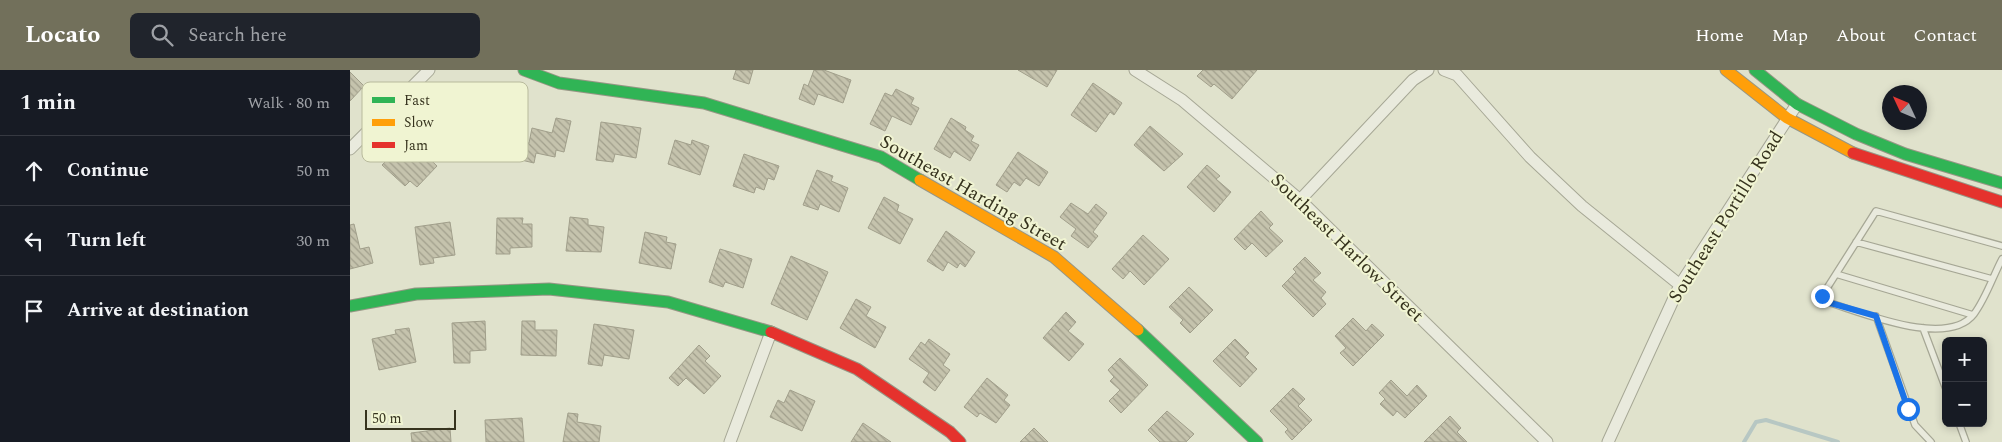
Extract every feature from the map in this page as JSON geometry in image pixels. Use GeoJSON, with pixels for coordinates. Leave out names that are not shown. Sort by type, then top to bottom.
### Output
{"type":"FeatureCollection","features":[{"type":"Feature","properties":{"kind":"street"},"geometry":{"type":"LineString","coordinates":[[417,82],[429,70]]}},
{"type":"Feature","properties":{"kind":"street","name":"Southeast Harding Street"},"geometry":{"type":"LineString","coordinates":[[524,70],[559,84],[704,102],[881,157],[1054,257],[1165,353],[1257,442]]}},
{"type":"Feature","properties":{"kind":"street","name":"Southeast Harlow Street"},"geometry":{"type":"LineString","coordinates":[[1134,70],[1182,100],[1300,200],[1546,442]]}},
{"type":"Feature","properties":{"kind":"street"},"geometry":{"type":"LineString","coordinates":[[1300,200],[1413,80],[1428,70]]}},
{"type":"Feature","properties":{"kind":"street"},"geometry":{"type":"LineString","coordinates":[[1444,70],[1456,75],[1530,157],[1582,206],[1680,285]]}},
{"type":"Feature","properties":{"kind":"street"},"geometry":{"type":"LineString","coordinates":[[1726,70],[1787,118],[1848,151],[1997,201],[2000,183],[1906,154],[1856,134],[1797,104],[1755,70]]}},
{"type":"Feature","properties":{"kind":"street","name":"Southeast Portillo Road"},"geometry":{"type":"LineString","coordinates":[[1608,442],[1680,285],[1797,104]]}},
{"type":"Feature","properties":{"kind":"street"},"geometry":{"type":"LineString","coordinates":[[350,149],[362,137]]}},
{"type":"Feature","properties":{"kind":"street"},"geometry":{"type":"LineString","coordinates":[[350,306],[416,294],[549,289],[668,302],[771,332],[857,368],[950,432],[960,442]]}},
{"type":"Feature","properties":{"kind":"street"},"geometry":{"type":"LineString","coordinates":[[730,442],[771,332]]}},
{"type":"Feature","properties":{"kind":"lane"},"geometry":{"type":"LineString","coordinates":[[2002,246],[1876,211],[1822,296],[1827,302],[1922,328],[1932,330],[1955,326],[1973,315],[2002,259]]}},
{"type":"Feature","properties":{"kind":"lane"},"geometry":{"type":"LineString","coordinates":[[1856,242],[1992,278]]}},
{"type":"Feature","properties":{"kind":"lane"},"geometry":{"type":"LineString","coordinates":[[1836,274],[1973,315]]}},
{"type":"Feature","properties":{"kind":"lane"},"geometry":{"type":"LineString","coordinates":[[1876,316],[1915,425],[1931,442]]}},
{"type":"Feature","properties":{"kind":"lane"},"geometry":{"type":"LineString","coordinates":[[1922,328],[1943,382]]}},
{"type":"Feature","properties":{"kind":"lane"},"geometry":{"type":"LineString","coordinates":[[1960,427],[1966,442]]}},
{"type":"Feature","properties":{"kind":"building"},"geometry":{"type":"Polygon","coordinates":[[[736,70],[753,70],[749,84],[733,79],[736,70]]]}},
{"type":"Feature","properties":{"kind":"building"},"geometry":{"type":"Polygon","coordinates":[[[814,70],[824,70],[851,80],[843,103],[818,94],[814,105],[799,99],[804,84],[808,86],[814,70]]]}},
{"type":"Feature","properties":{"kind":"building"},"geometry":{"type":"Polygon","coordinates":[[[1018,70],[1057,70],[1047,87],[1018,70]]]}},
{"type":"Feature","properties":{"kind":"building"},"geometry":{"type":"Polygon","coordinates":[[[1203,70],[1257,70],[1232,99],[1214,84],[1211,87],[1197,76],[1203,70]]]}},
{"type":"Feature","properties":{"kind":"building"},"geometry":{"type":"Polygon","coordinates":[[[350,72],[362,84],[362,88],[350,101],[350,72]]]}},
{"type":"Feature","properties":{"kind":"building"},"geometry":{"type":"Polygon","coordinates":[[[1093,83],[1122,103],[1114,115],[1110,112],[1096,132],[1071,115],[1093,83]]]}},
{"type":"Feature","properties":{"kind":"building"},"geometry":{"type":"Polygon","coordinates":[[[896,89],[914,98],[911,104],[919,108],[911,125],[892,116],[885,131],[870,124],[885,93],[892,96],[896,89]]]}},
{"type":"Feature","properties":{"kind":"building"},"geometry":{"type":"Polygon","coordinates":[[[556,118],[571,121],[564,152],[556,150],[555,157],[536,153],[534,163],[528,162],[528,143],[532,128],[552,133],[556,118]]]}},
{"type":"Feature","properties":{"kind":"building"},"geometry":{"type":"Polygon","coordinates":[[[951,118],[966,127],[965,130],[974,136],[971,141],[979,145],[970,161],[954,151],[950,158],[934,149],[951,118]]]}},
{"type":"Feature","properties":{"kind":"building"},"geometry":{"type":"Polygon","coordinates":[[[601,122],[641,128],[636,158],[615,154],[613,162],[596,160],[601,122]]]}},
{"type":"Feature","properties":{"kind":"building"},"geometry":{"type":"Polygon","coordinates":[[[1150,126],[1183,154],[1164,171],[1134,145],[1150,126]]]}},
{"type":"Feature","properties":{"kind":"building"},"geometry":{"type":"Polygon","coordinates":[[[675,140],[691,145],[692,140],[709,146],[700,175],[668,164],[675,140]]]}},
{"type":"Feature","properties":{"kind":"building"},"geometry":{"type":"Polygon","coordinates":[[[1018,152],[1048,172],[1039,186],[1026,178],[1020,186],[1014,182],[1007,192],[996,185],[1018,152]]]}},
{"type":"Feature","properties":{"kind":"building"},"geometry":{"type":"Polygon","coordinates":[[[744,154],[779,166],[774,180],[768,178],[764,190],[756,187],[754,193],[733,186],[744,154]]]}},
{"type":"Feature","properties":{"kind":"building"},"geometry":{"type":"Polygon","coordinates":[[[385,162],[433,162],[437,166],[417,187],[410,181],[405,186],[382,165],[385,162]]]}},
{"type":"Feature","properties":{"kind":"building"},"geometry":{"type":"Polygon","coordinates":[[[1207,165],[1220,176],[1216,179],[1231,192],[1214,212],[1187,187],[1207,165]]]}},
{"type":"Feature","properties":{"kind":"building"},"geometry":{"type":"Polygon","coordinates":[[[817,170],[833,176],[831,181],[848,188],[839,212],[820,204],[818,210],[803,205],[817,170]]]}},
{"type":"Feature","properties":{"kind":"building"},"geometry":{"type":"Polygon","coordinates":[[[884,197],[899,205],[897,211],[913,219],[900,244],[868,228],[884,197]]]}},
{"type":"Feature","properties":{"kind":"building"},"geometry":{"type":"Polygon","coordinates":[[[1071,203],[1088,214],[1096,204],[1107,213],[1093,232],[1098,236],[1088,248],[1071,236],[1076,229],[1060,217],[1071,203]]]}},
{"type":"Feature","properties":{"kind":"building"},"geometry":{"type":"Polygon","coordinates":[[[1261,211],[1273,224],[1269,228],[1283,241],[1266,257],[1252,243],[1245,250],[1234,239],[1261,211]]]}},
{"type":"Feature","properties":{"kind":"building"},"geometry":{"type":"Polygon","coordinates":[[[570,217],[588,219],[588,225],[604,227],[601,252],[566,251],[570,217]]]}},
{"type":"Feature","properties":{"kind":"building"},"geometry":{"type":"Polygon","coordinates":[[[497,218],[523,218],[522,224],[532,224],[532,247],[510,248],[510,254],[496,254],[497,218]]]}},
{"type":"Feature","properties":{"kind":"building"},"geometry":{"type":"Polygon","coordinates":[[[450,222],[455,255],[433,258],[434,263],[420,265],[415,227],[450,222]]]}},
{"type":"Feature","properties":{"kind":"building"},"geometry":{"type":"Polygon","coordinates":[[[354,224],[360,249],[369,247],[373,263],[350,269],[350,225],[354,224]]]}},
{"type":"Feature","properties":{"kind":"building"},"geometry":{"type":"Polygon","coordinates":[[[946,231],[975,252],[965,267],[960,263],[957,268],[948,262],[943,271],[927,261],[946,231]]]}},
{"type":"Feature","properties":{"kind":"building"},"geometry":{"type":"Polygon","coordinates":[[[645,232],[667,237],[666,242],[676,244],[671,269],[639,263],[645,232]]]}},
{"type":"Feature","properties":{"kind":"building"},"geometry":{"type":"Polygon","coordinates":[[[1143,235],[1169,259],[1144,285],[1130,271],[1123,279],[1112,269],[1143,235]]]}},
{"type":"Feature","properties":{"kind":"building"},"geometry":{"type":"Polygon","coordinates":[[[720,249],[752,259],[743,288],[725,282],[723,287],[709,282],[720,249]]]}},
{"type":"Feature","properties":{"kind":"building"},"geometry":{"type":"Polygon","coordinates":[[[791,256],[828,272],[807,320],[771,304],[791,256]]]}},
{"type":"Feature","properties":{"kind":"building"},"geometry":{"type":"Polygon","coordinates":[[[1305,257],[1321,273],[1313,280],[1326,292],[1321,298],[1326,304],[1313,317],[1282,286],[1296,272],[1293,269],[1305,257]]]}},
{"type":"Feature","properties":{"kind":"building"},"geometry":{"type":"Polygon","coordinates":[[[1189,287],[1213,310],[1190,333],[1180,323],[1183,320],[1169,307],[1189,287]]]}},
{"type":"Feature","properties":{"kind":"building"},"geometry":{"type":"Polygon","coordinates":[[[856,299],[871,307],[866,316],[886,327],[875,348],[840,328],[856,299]]]}},
{"type":"Feature","properties":{"kind":"building"},"geometry":{"type":"Polygon","coordinates":[[[1066,312],[1076,322],[1068,331],[1084,344],[1069,361],[1043,338],[1066,312]]]}},
{"type":"Feature","properties":{"kind":"building"},"geometry":{"type":"Polygon","coordinates":[[[1353,318],[1366,331],[1372,324],[1384,335],[1353,366],[1340,353],[1346,348],[1335,336],[1353,318]]]}},
{"type":"Feature","properties":{"kind":"building"},"geometry":{"type":"Polygon","coordinates":[[[485,321],[486,350],[470,351],[470,363],[454,363],[452,323],[485,321]]]}},
{"type":"Feature","properties":{"kind":"building"},"geometry":{"type":"Polygon","coordinates":[[[522,321],[535,321],[535,330],[557,330],[556,356],[521,355],[522,321]]]}},
{"type":"Feature","properties":{"kind":"building"},"geometry":{"type":"Polygon","coordinates":[[[594,324],[634,330],[629,359],[604,355],[602,366],[588,364],[594,324]]]}},
{"type":"Feature","properties":{"kind":"building"},"geometry":{"type":"Polygon","coordinates":[[[409,328],[416,362],[379,370],[372,339],[396,334],[395,330],[409,328]]]}},
{"type":"Feature","properties":{"kind":"building"},"geometry":{"type":"Polygon","coordinates":[[[929,339],[950,354],[943,365],[950,370],[935,391],[923,382],[929,373],[909,359],[921,342],[925,345],[929,339]]]}},
{"type":"Feature","properties":{"kind":"building"},"geometry":{"type":"Polygon","coordinates":[[[1235,339],[1249,353],[1245,357],[1257,369],[1240,387],[1213,361],[1235,339]]]}},
{"type":"Feature","properties":{"kind":"building"},"geometry":{"type":"Polygon","coordinates":[[[699,345],[710,356],[705,361],[721,376],[704,394],[686,378],[678,386],[669,378],[699,345]]]}},
{"type":"Feature","properties":{"kind":"building"},"geometry":{"type":"Polygon","coordinates":[[[1120,358],[1148,385],[1121,413],[1109,401],[1120,390],[1110,381],[1114,377],[1108,370],[1120,358]]]}},
{"type":"Feature","properties":{"kind":"building"},"geometry":{"type":"Polygon","coordinates":[[[987,378],[1008,395],[1004,400],[1010,405],[996,423],[980,413],[977,417],[964,407],[987,378]]]}},
{"type":"Feature","properties":{"kind":"building"},"geometry":{"type":"Polygon","coordinates":[[[1391,380],[1407,396],[1417,385],[1427,396],[1405,418],[1397,411],[1393,416],[1380,404],[1385,399],[1379,393],[1391,380]]]}},
{"type":"Feature","properties":{"kind":"building"},"geometry":{"type":"Polygon","coordinates":[[[1293,388],[1305,399],[1298,406],[1312,420],[1292,440],[1285,432],[1288,429],[1270,411],[1293,388]]]}},
{"type":"Feature","properties":{"kind":"building"},"geometry":{"type":"Polygon","coordinates":[[[790,390],[815,401],[802,431],[770,417],[778,400],[784,403],[790,390]]]}},
{"type":"Feature","properties":{"kind":"building"},"geometry":{"type":"Polygon","coordinates":[[[1167,411],[1194,434],[1186,442],[1160,442],[1148,430],[1167,411]]]}},
{"type":"Feature","properties":{"kind":"building"},"geometry":{"type":"Polygon","coordinates":[[[568,413],[578,414],[577,422],[601,426],[599,442],[563,442],[568,413]]]}},
{"type":"Feature","properties":{"kind":"building"},"geometry":{"type":"Polygon","coordinates":[[[1450,416],[1461,428],[1457,432],[1467,442],[1424,442],[1450,416]]]}},
{"type":"Feature","properties":{"kind":"building"},"geometry":{"type":"Polygon","coordinates":[[[522,418],[524,442],[486,442],[485,420],[522,418]]]}},
{"type":"Feature","properties":{"kind":"building"},"geometry":{"type":"Polygon","coordinates":[[[863,423],[891,442],[851,442],[863,423]]]}},
{"type":"Feature","properties":{"kind":"building"},"geometry":{"type":"Polygon","coordinates":[[[450,428],[451,442],[412,442],[411,433],[450,428]]]}},
{"type":"Feature","properties":{"kind":"building"},"geometry":{"type":"Polygon","coordinates":[[[1034,428],[1048,442],[1020,442],[1034,428]]]}},
{"type":"Feature","properties":{"kind":"waterway"},"geometry":{"type":"LineString","coordinates":[[1744,442],[1756,422],[1766,420],[1838,442]]}},
{"type":"Feature","properties":{"kind":"traffic: fast"},"geometry":{"type":"LineString","coordinates":[[524,70],[559,83],[704,103],[881,157],[920,180]]}},
{"type":"Feature","properties":{"kind":"traffic: fast"},"geometry":{"type":"LineString","coordinates":[[1755,70],[1797,104],[1856,134],[1905,154],[2002,183]]}},
{"type":"Feature","properties":{"kind":"traffic: fast"},"geometry":{"type":"LineString","coordinates":[[350,306],[416,294],[549,289],[668,302],[771,332]]}},
{"type":"Feature","properties":{"kind":"traffic: fast"},"geometry":{"type":"LineString","coordinates":[[1138,330],[1257,442]]}},
{"type":"Feature","properties":{"kind":"traffic: slow"},"geometry":{"type":"LineString","coordinates":[[1726,70],[1787,118],[1853,153]]}},
{"type":"Feature","properties":{"kind":"traffic: slow"},"geometry":{"type":"LineString","coordinates":[[920,180],[1054,257],[1138,330]]}},
{"type":"Feature","properties":{"kind":"traffic: jam"},"geometry":{"type":"LineString","coordinates":[[1853,153],[2002,202]]}},
{"type":"Feature","properties":{"kind":"traffic: jam"},"geometry":{"type":"LineString","coordinates":[[771,332],[857,369],[950,432],[960,442]]}},
{"type":"Feature","properties":{"kind":"route"},"geometry":{"type":"LineString","coordinates":[[1822,296],[1827,302],[1876,316],[1908,409]]}}]}
